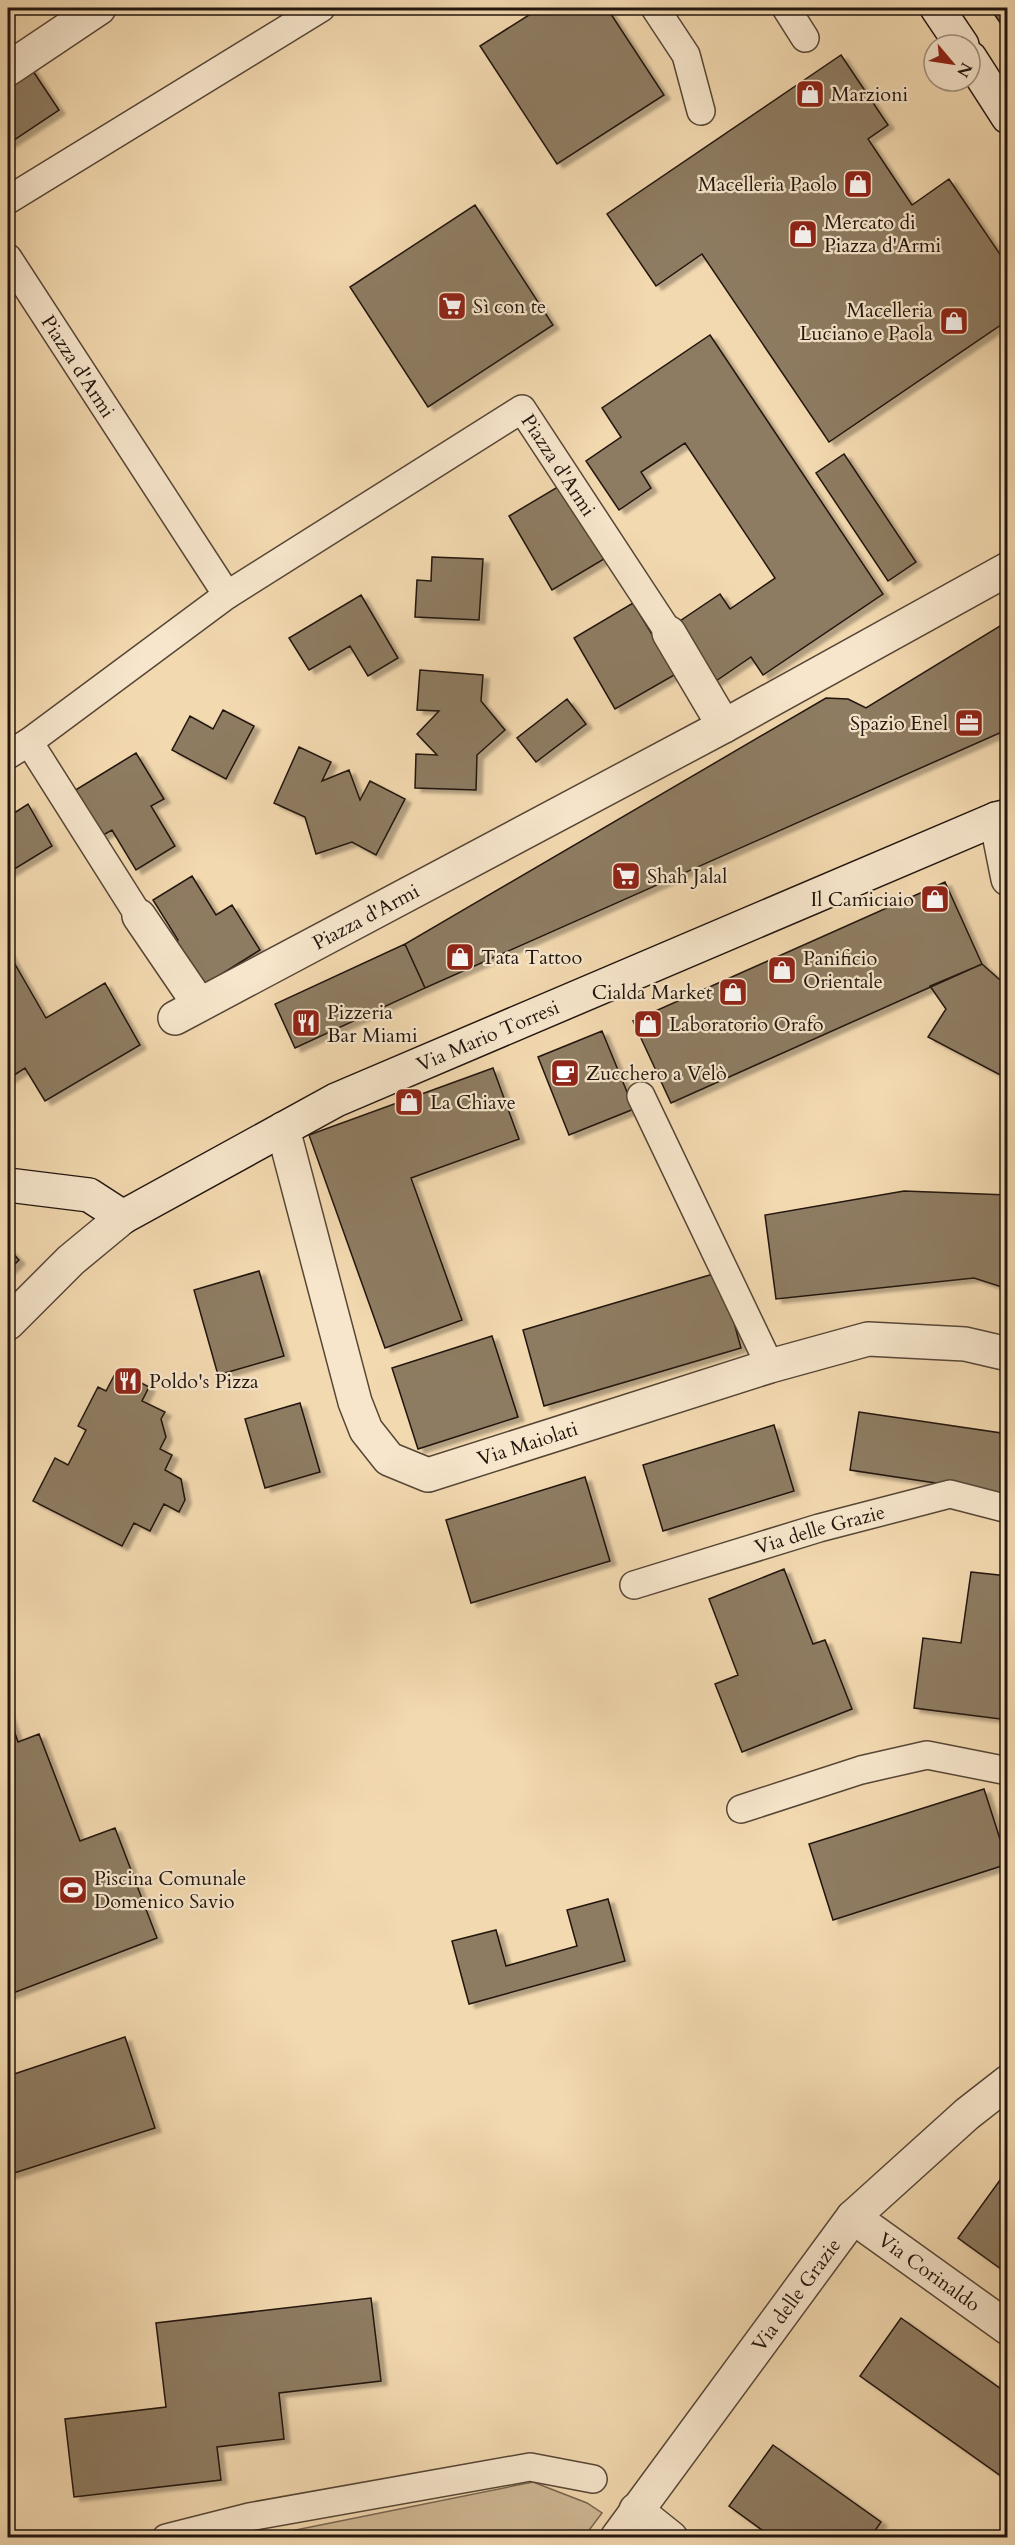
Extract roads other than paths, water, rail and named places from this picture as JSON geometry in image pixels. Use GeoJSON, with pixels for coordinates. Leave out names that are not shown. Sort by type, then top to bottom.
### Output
{"type":"FeatureCollection","features":[{"type":"Feature","properties":{"kind":"street"},"geometry":{"type":"LineString","coordinates":[[8,69],[99,8]]}},
{"type":"Feature","properties":{"kind":"street"},"geometry":{"type":"LineString","coordinates":[[937,8],[954,33]]}},
{"type":"Feature","properties":{"kind":"street"},"geometry":{"type":"LineString","coordinates":[[982,77],[1008,117]]}},
{"type":"Feature","properties":{"kind":"street","name":"Piazza d'Armi"},"geometry":{"type":"LineString","coordinates":[[139,915],[187,1011],[724,726],[1008,568]]}},
{"type":"Feature","properties":{"kind":"street","name":"Piazza d'Armi"},"geometry":{"type":"LineString","coordinates":[[669,633],[724,726]]}},
{"type":"Feature","properties":{"kind":"street"},"geometry":{"type":"LineString","coordinates":[[1002,818],[1008,879]]}},
{"type":"Feature","properties":{"kind":"street","name":"Via Mario Torresi"},"geometry":{"type":"LineString","coordinates":[[8,1323],[71,1260],[123,1217],[336,1101],[595,988],[1002,818]]}},
{"type":"Feature","properties":{"kind":"street","name":"Via Maiolati"},"geometry":{"type":"LineString","coordinates":[[283,1128],[355,1402],[366,1430],[389,1459],[428,1475],[770,1366],[868,1339],[964,1344],[1008,1354]]}},
{"type":"Feature","properties":{"kind":"street"},"geometry":{"type":"LineString","coordinates":[[8,1185],[89,1195],[123,1217]]}},
{"type":"Feature","properties":{"kind":"street","name":"Via delle Grazie"},"geometry":{"type":"LineString","coordinates":[[617,2538],[853,2217],[967,2114],[1008,2082]]}},
{"type":"Feature","properties":{"kind":"street","name":"Via Corinaldo"},"geometry":{"type":"LineString","coordinates":[[853,2217],[1008,2328]]}},
{"type":"Feature","properties":{"kind":"street"},"geometry":{"type":"LineString","coordinates":[[636,2510],[671,2538]]}},
{"type":"Feature","properties":{"kind":"lane"},"geometry":{"type":"LineString","coordinates":[[8,200],[321,8]]}},
{"type":"Feature","properties":{"kind":"lane"},"geometry":{"type":"LineString","coordinates":[[655,8],[686,55],[701,111]]}},
{"type":"Feature","properties":{"kind":"lane"},"geometry":{"type":"LineString","coordinates":[[786,8],[805,38]]}},
{"type":"Feature","properties":{"kind":"lane","name":"Piazza d'Armi"},"geometry":{"type":"LineString","coordinates":[[8,258],[226,595]]}},
{"type":"Feature","properties":{"kind":"lane","name":"Piazza d'Armi"},"geometry":{"type":"LineString","coordinates":[[139,915],[18,749],[226,595],[522,409],[669,633]]}},
{"type":"Feature","properties":{"kind":"lane"},"geometry":{"type":"LineString","coordinates":[[641,1096],[770,1366]]}},
{"type":"Feature","properties":{"kind":"lane","name":"Via delle Grazie"},"geometry":{"type":"LineString","coordinates":[[634,1585],[819,1528],[950,1494],[1008,1509]]}},
{"type":"Feature","properties":{"kind":"lane"},"geometry":{"type":"LineString","coordinates":[[741,1809],[861,1770],[927,1755],[1008,1771]]}},
{"type":"Feature","properties":{"kind":"lane"},"geometry":{"type":"LineString","coordinates":[[166,2538],[249,2517],[530,2467],[593,2478]]}},
{"type":"Feature","properties":{"kind":"place","name":"Marzioni"},"geometry":{"type":"Point","coordinates":[810,94]}},
{"type":"Feature","properties":{"kind":"place","name":"Macelleria Paolo"},"geometry":{"type":"Point","coordinates":[858,184]}},
{"type":"Feature","properties":{"kind":"place","name":"Mercato di Piazza d'Armi"},"geometry":{"type":"Point","coordinates":[803,234]}},
{"type":"Feature","properties":{"kind":"place","name":"Sì con te"},"geometry":{"type":"Point","coordinates":[452,306]}},
{"type":"Feature","properties":{"kind":"place","name":"Macelleria Luciano e Paola"},"geometry":{"type":"Point","coordinates":[954,321]}},
{"type":"Feature","properties":{"kind":"place","name":"Spazio Enel"},"geometry":{"type":"Point","coordinates":[969,723]}},
{"type":"Feature","properties":{"kind":"place","name":"Shah Jalal"},"geometry":{"type":"Point","coordinates":[626,876]}},
{"type":"Feature","properties":{"kind":"place","name":"Il Camiciaio"},"geometry":{"type":"Point","coordinates":[935,899]}},
{"type":"Feature","properties":{"kind":"place","name":"Tata Tattoo"},"geometry":{"type":"Point","coordinates":[460,957]}},
{"type":"Feature","properties":{"kind":"place","name":"Panificio Orientale"},"geometry":{"type":"Point","coordinates":[782,970]}},
{"type":"Feature","properties":{"kind":"place","name":"Cialda Market"},"geometry":{"type":"Point","coordinates":[733,992]}},
{"type":"Feature","properties":{"kind":"place","name":"Pizzeria Bar Miami"},"geometry":{"type":"Point","coordinates":[306,1023]}},
{"type":"Feature","properties":{"kind":"place","name":"Laboratorio Orafo"},"geometry":{"type":"Point","coordinates":[648,1024]}},
{"type":"Feature","properties":{"kind":"place","name":"Zucchero a Velò"},"geometry":{"type":"Point","coordinates":[565,1073]}},
{"type":"Feature","properties":{"kind":"place","name":"La Chiave"},"geometry":{"type":"Point","coordinates":[409,1102]}},
{"type":"Feature","properties":{"kind":"place","name":"Poldo's Pizza"},"geometry":{"type":"Point","coordinates":[128,1381]}},
{"type":"Feature","properties":{"kind":"place","name":"Piscina Comunale Domenico Savio"},"geometry":{"type":"Point","coordinates":[73,1890]}}]}
